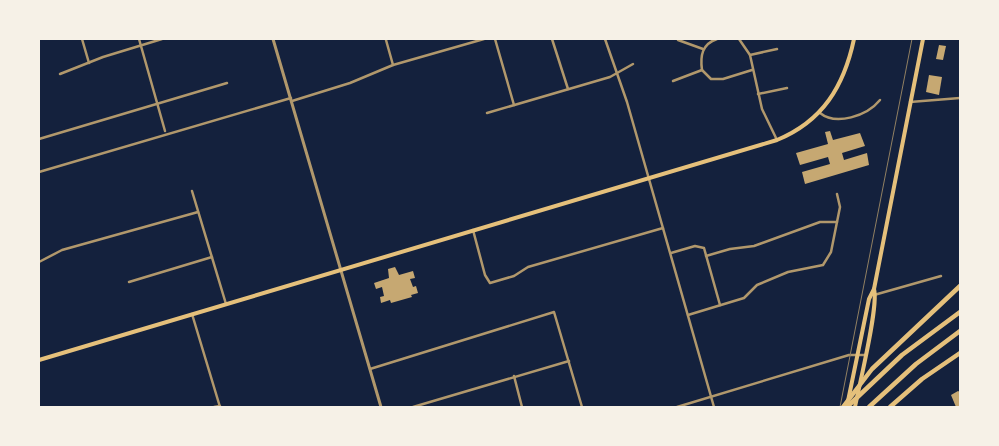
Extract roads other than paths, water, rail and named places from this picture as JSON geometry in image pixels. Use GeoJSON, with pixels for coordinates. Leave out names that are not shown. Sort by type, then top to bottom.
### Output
{"type":"FeatureCollection","features":[{"type":"Feature","properties":{"kind":"highway"},"geometry":{"type":"LineString","coordinates":[[842,407],[872,369],[960,286]]}},
{"type":"Feature","properties":{"kind":"highway"},"geometry":{"type":"LineString","coordinates":[[847,407],[902,355],[960,312]]}},
{"type":"Feature","properties":{"kind":"highway"},"geometry":{"type":"LineString","coordinates":[[869,407],[910,369],[960,331]]}},
{"type":"Feature","properties":{"kind":"highway"},"geometry":{"type":"LineString","coordinates":[[890,407],[922,379],[960,353]]}},
{"type":"Feature","properties":{"kind":"main road"},"geometry":{"type":"LineString","coordinates":[[39,360],[342,271],[473,229],[777,140],[806,125],[820,113],[833,96],[843,78],[854,39]]}},
{"type":"Feature","properties":{"kind":"main road"},"geometry":{"type":"LineString","coordinates":[[855,407],[923,39]]}},
{"type":"Feature","properties":{"kind":"main road"},"geometry":{"type":"LineString","coordinates":[[847,407],[869,299],[875,292]]}},
{"type":"Feature","properties":{"kind":"street"},"geometry":{"type":"LineString","coordinates":[[82,39],[89,63]]}},
{"type":"Feature","properties":{"kind":"street"},"geometry":{"type":"LineString","coordinates":[[139,39],[165,131]]}},
{"type":"Feature","properties":{"kind":"street"},"geometry":{"type":"LineString","coordinates":[[60,74],[162,39]]}},
{"type":"Feature","properties":{"kind":"street"},"geometry":{"type":"LineString","coordinates":[[273,39],[381,407]]}},
{"type":"Feature","properties":{"kind":"street"},"geometry":{"type":"LineString","coordinates":[[39,172],[350,83],[393,65],[484,39]]}},
{"type":"Feature","properties":{"kind":"street"},"geometry":{"type":"LineString","coordinates":[[495,39],[514,105]]}},
{"type":"Feature","properties":{"kind":"street"},"geometry":{"type":"LineString","coordinates":[[552,39],[568,89]]}},
{"type":"Feature","properties":{"kind":"street"},"geometry":{"type":"LineString","coordinates":[[605,39],[627,102],[714,407]]}},
{"type":"Feature","properties":{"kind":"street"},"geometry":{"type":"LineString","coordinates":[[702,70],[704,49],[715,39]]}},
{"type":"Feature","properties":{"kind":"street"},"geometry":{"type":"LineString","coordinates":[[739,39],[750,55],[762,109],[777,140]]}},
{"type":"Feature","properties":{"kind":"street"},"geometry":{"type":"LineString","coordinates":[[386,40],[393,65]]}},
{"type":"Feature","properties":{"kind":"street"},"geometry":{"type":"LineString","coordinates":[[678,40],[704,49]]}},
{"type":"Feature","properties":{"kind":"street"},"geometry":{"type":"LineString","coordinates":[[750,55],[777,49]]}},
{"type":"Feature","properties":{"kind":"street"},"geometry":{"type":"LineString","coordinates":[[487,113],[616,74],[620,70],[634,64]]}},
{"type":"Feature","properties":{"kind":"street"},"geometry":{"type":"LineString","coordinates":[[702,70],[711,79],[723,79],[752,70]]}},
{"type":"Feature","properties":{"kind":"street"},"geometry":{"type":"LineString","coordinates":[[673,81],[702,70]]}},
{"type":"Feature","properties":{"kind":"street"},"geometry":{"type":"LineString","coordinates":[[39,138],[227,83]]}},
{"type":"Feature","properties":{"kind":"street"},"geometry":{"type":"LineString","coordinates":[[758,94],[787,88]]}},
{"type":"Feature","properties":{"kind":"street"},"geometry":{"type":"LineString","coordinates":[[910,102],[960,98]]}},
{"type":"Feature","properties":{"kind":"street"},"geometry":{"type":"LineString","coordinates":[[820,113],[828,119],[837,120],[873,108],[880,100]]}},
{"type":"Feature","properties":{"kind":"street"},"geometry":{"type":"LineString","coordinates":[[192,191],[226,304]]}},
{"type":"Feature","properties":{"kind":"street"},"geometry":{"type":"LineString","coordinates":[[688,315],[744,298],[757,285],[788,272],[823,265],[827,261],[840,207],[837,194]]}},
{"type":"Feature","properties":{"kind":"street"},"geometry":{"type":"LineString","coordinates":[[39,262],[62,250],[198,212]]}},
{"type":"Feature","properties":{"kind":"street"},"geometry":{"type":"LineString","coordinates":[[706,256],[730,249],[754,246],[820,222],[837,222]]}},
{"type":"Feature","properties":{"kind":"street"},"geometry":{"type":"LineString","coordinates":[[473,229],[485,275],[490,283],[514,276],[528,267],[663,228]]}},
{"type":"Feature","properties":{"kind":"street"},"geometry":{"type":"LineString","coordinates":[[671,254],[695,246],[704,248],[720,305]]}},
{"type":"Feature","properties":{"kind":"street"},"geometry":{"type":"LineString","coordinates":[[129,282],[212,257]]}},
{"type":"Feature","properties":{"kind":"street"},"geometry":{"type":"LineString","coordinates":[[875,292],[941,276]]}},
{"type":"Feature","properties":{"kind":"street"},"geometry":{"type":"LineString","coordinates":[[370,369],[554,312],[582,407]]}},
{"type":"Feature","properties":{"kind":"street"},"geometry":{"type":"LineString","coordinates":[[192,314],[220,407],[214,407]]}},
{"type":"Feature","properties":{"kind":"street"},"geometry":{"type":"LineString","coordinates":[[676,407],[849,356],[865,355]]}},
{"type":"Feature","properties":{"kind":"street"},"geometry":{"type":"LineString","coordinates":[[413,407],[569,361]]}},
{"type":"Feature","properties":{"kind":"street"},"geometry":{"type":"LineString","coordinates":[[514,376],[522,407]]}},
{"type":"Feature","properties":{"kind":"railway"},"geometry":{"type":"LineString","coordinates":[[840,407],[912,39]]}}]}
